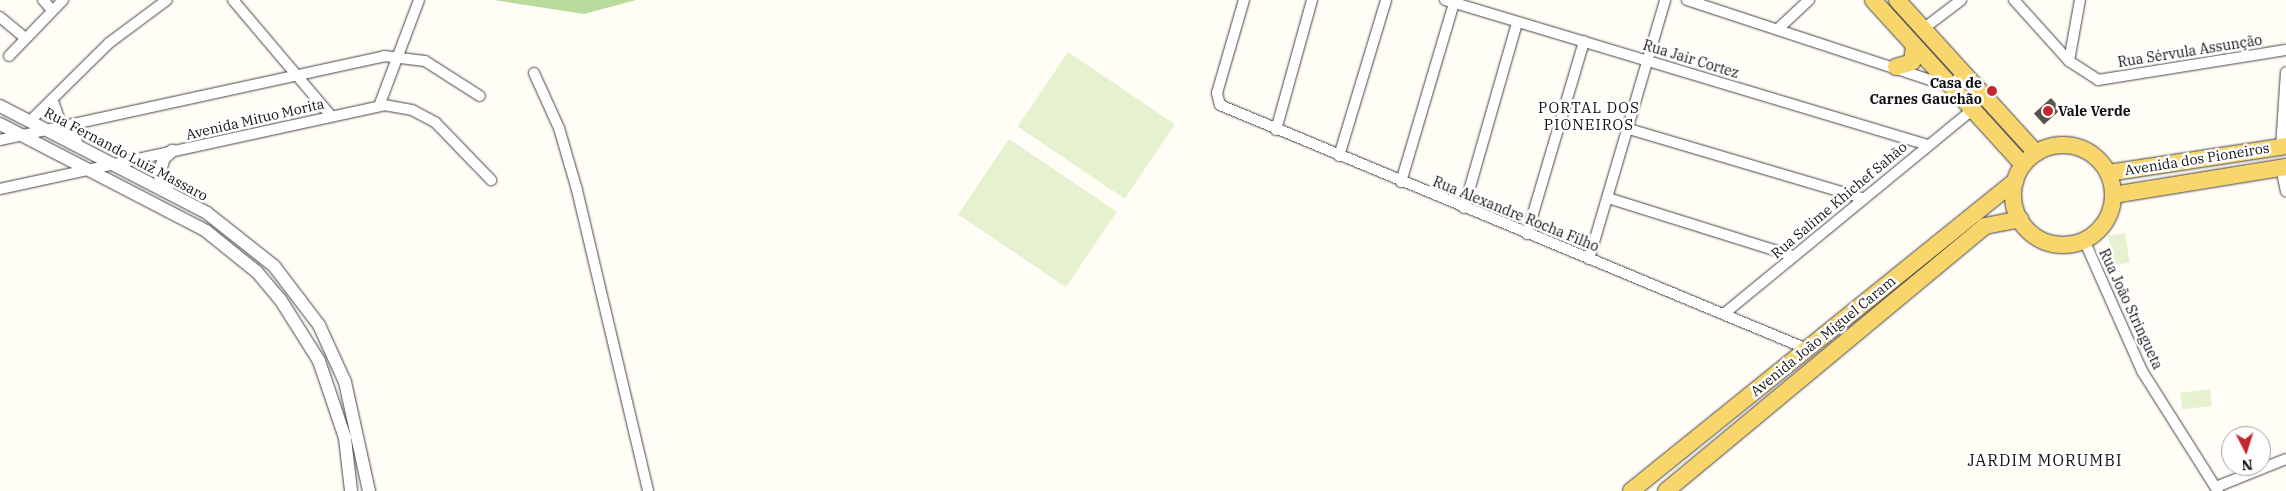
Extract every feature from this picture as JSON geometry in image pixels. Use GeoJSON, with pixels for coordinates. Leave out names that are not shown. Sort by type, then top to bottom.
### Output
{"type":"FeatureCollection","features":[{"type":"Feature","properties":{"kind":"main road"},"geometry":{"type":"LineString","coordinates":[[1873,0],[1949,86],[2023,165]]}},
{"type":"Feature","properties":{"kind":"main road"},"geometry":{"type":"LineString","coordinates":[[1897,0],[2036,153]]}},
{"type":"Feature","properties":{"kind":"main road"},"geometry":{"type":"LineString","coordinates":[[1896,67],[1912,62],[1914,46]]}},
{"type":"Feature","properties":{"kind":"main road"},"geometry":{"type":"LineString","coordinates":[[2061,145],[2080,148],[2096,158],[2108,173],[2113,195],[2102,225],[2084,240],[2064,244],[2044,240],[2020,219],[2013,198],[2015,181],[2023,165],[2036,153],[2061,145]]}},
{"type":"Feature","properties":{"kind":"main road","name":"Avenida dos Pioneiros"},"geometry":{"type":"LineString","coordinates":[[2108,173],[2284,146]]}},
{"type":"Feature","properties":{"kind":"main road","name":"Avenida dos Pioneiros"},"geometry":{"type":"LineString","coordinates":[[2113,195],[2284,168]]}},
{"type":"Feature","properties":{"kind":"main road","name":"Avenida João Miguel Caram"},"geometry":{"type":"LineString","coordinates":[[1631,491],[2015,181]]}},
{"type":"Feature","properties":{"kind":"main road","name":"Avenida João Miguel Caram"},"geometry":{"type":"LineString","coordinates":[[1666,491],[1985,226],[2020,219]]}},
{"type":"Feature","properties":{"kind":"street"},"geometry":{"type":"LineString","coordinates":[[43,0],[52,10]]}},
{"type":"Feature","properties":{"kind":"street"},"geometry":{"type":"LineString","coordinates":[[9,56],[24,37],[63,0]]}},
{"type":"Feature","properties":{"kind":"street"},"geometry":{"type":"LineString","coordinates":[[30,121],[109,44],[167,0]]}},
{"type":"Feature","properties":{"kind":"street"},"geometry":{"type":"LineString","coordinates":[[233,0],[331,116]]}},
{"type":"Feature","properties":{"kind":"street"},"geometry":{"type":"LineString","coordinates":[[379,106],[419,0]]}},
{"type":"Feature","properties":{"kind":"street","name":"Rua Alexandre Rocha Filho"},"geometry":{"type":"LineString","coordinates":[[1244,0],[1217,101],[1276,130],[1725,314],[1807,350]]}},
{"type":"Feature","properties":{"kind":"street"},"geometry":{"type":"LineString","coordinates":[[1276,130],[1312,0]]}},
{"type":"Feature","properties":{"kind":"street"},"geometry":{"type":"LineString","coordinates":[[1338,156],[1386,0]]}},
{"type":"Feature","properties":{"kind":"street"},"geometry":{"type":"LineString","coordinates":[[1589,259],[1629,129],[1665,0]]}},
{"type":"Feature","properties":{"kind":"street"},"geometry":{"type":"LineString","coordinates":[[1688,0],[1780,27],[1949,86],[1965,73]]}},
{"type":"Feature","properties":{"kind":"street"},"geometry":{"type":"LineString","coordinates":[[1780,27],[1809,0]]}},
{"type":"Feature","properties":{"kind":"street"},"geometry":{"type":"LineString","coordinates":[[1923,29],[1961,0]]}},
{"type":"Feature","properties":{"kind":"street"},"geometry":{"type":"LineString","coordinates":[[2014,0],[2069,61]]}},
{"type":"Feature","properties":{"kind":"street"},"geometry":{"type":"LineString","coordinates":[[2069,61],[2080,0]]}},
{"type":"Feature","properties":{"kind":"street"},"geometry":{"type":"LineString","coordinates":[[1401,182],[1450,1]]}},
{"type":"Feature","properties":{"kind":"street","name":"Rua Jair Cortez"},"geometry":{"type":"LineString","coordinates":[[1450,1],[1517,23],[1584,41],[1928,144]]}},
{"type":"Feature","properties":{"kind":"street"},"geometry":{"type":"LineString","coordinates":[[0,17],[24,37]]}},
{"type":"Feature","properties":{"kind":"street"},"geometry":{"type":"LineString","coordinates":[[1464,208],[1517,23]]}},
{"type":"Feature","properties":{"kind":"street"},"geometry":{"type":"LineString","coordinates":[[1527,234],[1584,41]]}},
{"type":"Feature","properties":{"kind":"street","name":"Rua Sérvula Assunção"},"geometry":{"type":"LineString","coordinates":[[2069,61],[2098,80],[2286,50]]}},
{"type":"Feature","properties":{"kind":"street"},"geometry":{"type":"LineString","coordinates":[[0,140],[297,74],[398,55],[448,72],[480,96]]}},
{"type":"Feature","properties":{"kind":"street"},"geometry":{"type":"LineString","coordinates":[[2284,146],[2286,72]]}},
{"type":"Feature","properties":{"kind":"street"},"geometry":{"type":"LineString","coordinates":[[534,73],[558,128],[577,190],[648,491]]}},
{"type":"Feature","properties":{"kind":"street"},"geometry":{"type":"LineString","coordinates":[[52,101],[64,127],[79,146]]}},
{"type":"Feature","properties":{"kind":"street","name":"Rua Fernando Luiz Massaro"},"geometry":{"type":"LineString","coordinates":[[0,106],[168,191],[243,238],[297,293],[319,325],[345,382],[369,491]]}},
{"type":"Feature","properties":{"kind":"street","name":"Avenida Mituo Morita"},"geometry":{"type":"LineString","coordinates":[[0,189],[379,106],[404,108],[435,122],[491,180]]}},
{"type":"Feature","properties":{"kind":"street","name":"Rua Salime Khichef Sahão"},"geometry":{"type":"LineString","coordinates":[[1725,314],[1862,198],[1972,110]]}},
{"type":"Feature","properties":{"kind":"street"},"geometry":{"type":"LineString","coordinates":[[0,124],[92,170],[206,231],[237,253],[280,299],[315,353],[332,392],[345,438],[351,491]]}},
{"type":"Feature","properties":{"kind":"street"},"geometry":{"type":"LineString","coordinates":[[1629,129],[1862,198]]}},
{"type":"Feature","properties":{"kind":"street"},"geometry":{"type":"LineString","coordinates":[[168,191],[159,174],[164,158],[172,151]]}},
{"type":"Feature","properties":{"kind":"street"},"geometry":{"type":"LineString","coordinates":[[2284,168],[2286,192]]}},
{"type":"Feature","properties":{"kind":"street"},"geometry":{"type":"LineString","coordinates":[[1608,198],[1793,256]]}},
{"type":"Feature","properties":{"kind":"street","name":"Rua João Stringueta"},"geometry":{"type":"LineString","coordinates":[[2084,240],[2142,371],[2217,489]]}},
{"type":"Feature","properties":{"kind":"street"},"geometry":{"type":"LineString","coordinates":[[2217,489],[2286,459]]}},
{"type":"Feature","properties":{"kind":"green space"},"geometry":{"type":"Polygon","coordinates":[[[494,0],[636,0],[584,14],[494,0]]]}},
{"type":"Feature","properties":{"kind":"green space"},"geometry":{"type":"Polygon","coordinates":[[[1068,52],[1175,124],[1125,199],[1018,127],[1068,52]]]}},
{"type":"Feature","properties":{"kind":"green space"},"geometry":{"type":"Polygon","coordinates":[[[1009,139],[1117,212],[1066,287],[958,214],[1009,139]]]}},
{"type":"Feature","properties":{"kind":"green space"},"geometry":{"type":"Polygon","coordinates":[[[2125,233],[2130,263],[2113,265],[2108,236],[2125,233]]]}},
{"type":"Feature","properties":{"kind":"green space"},"geometry":{"type":"Polygon","coordinates":[[[2210,389],[2212,406],[2182,410],[2180,393],[2210,389]]]}},
{"type":"Feature","properties":{"kind":"building","name":"Vale Verde"},"geometry":{"type":"Polygon","coordinates":[[[2051,98],[2061,109],[2044,125],[2034,113],[2051,98]]]}},
{"type":"Feature","properties":{"kind":"place","name":"Casa de Carnes Gauchão"},"geometry":{"type":"Point","coordinates":[1992,91]}},
{"type":"Feature","properties":{"kind":"place","name":"Vale Verde"},"geometry":{"type":"Point","coordinates":[2048,111]}},
{"type":"Feature","properties":{"kind":"district","name":"PORTAL DOS PIONEIROS"},"geometry":{"type":"Point","coordinates":[1589,116]}},
{"type":"Feature","properties":{"kind":"district","name":"JARDIM MORUMBI"},"geometry":{"type":"Point","coordinates":[2045,460]}}]}
